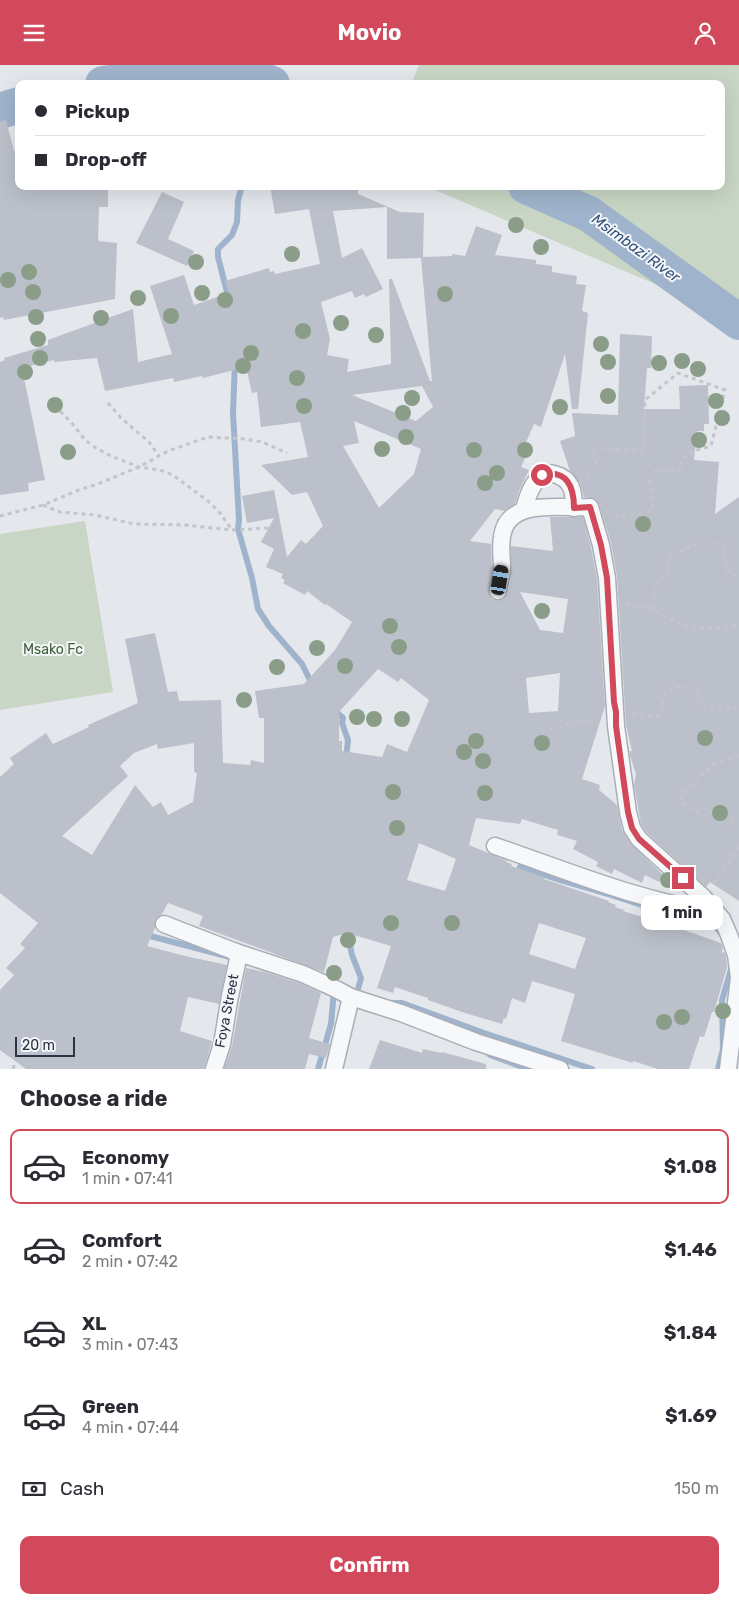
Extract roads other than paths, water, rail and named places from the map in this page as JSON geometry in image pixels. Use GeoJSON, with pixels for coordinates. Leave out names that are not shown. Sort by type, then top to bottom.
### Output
{"type":"FeatureCollection","features":[{"type":"Feature","properties":{"kind":"street"},"geometry":{"type":"LineString","coordinates":[[524,509],[528,495],[542,475],[550,473],[562,476],[571,485],[574,495],[586,511],[601,545],[607,578],[614,702],[628,812],[632,828],[639,839],[703,897],[722,919],[736,955],[739,978],[728,1069]]}},
{"type":"Feature","properties":{"kind":"street"},"geometry":{"type":"LineString","coordinates":[[498,591],[502,569],[501,539],[507,521],[524,509],[540,507],[586,511]]}},
{"type":"Feature","properties":{"kind":"street"},"geometry":{"type":"LineString","coordinates":[[495,846],[643,897],[689,908],[715,911]]}},
{"type":"Feature","properties":{"kind":"street"},"geometry":{"type":"LineString","coordinates":[[164,924],[236,952],[303,974],[351,997],[401,1013],[476,1042],[560,1069]]}},
{"type":"Feature","properties":{"kind":"street","name":"Foya Street"},"geometry":{"type":"LineString","coordinates":[[214,1069],[222,1044],[238,959],[236,952]]}},
{"type":"Feature","properties":{"kind":"street"},"geometry":{"type":"LineString","coordinates":[[334,1069],[351,997]]}},
{"type":"Feature","properties":{"kind":"waterway"},"geometry":{"type":"LineString","coordinates":[[216,69],[216,80]]}},
{"type":"Feature","properties":{"kind":"waterway","name":"Msimbazi River"},"geometry":{"type":"LineString","coordinates":[[133,80],[216,69],[247,74],[262,80]]}},
{"type":"Feature","properties":{"kind":"waterway","name":"Msimbazi River"},"geometry":{"type":"LineString","coordinates":[[0,111],[15,106]]}},
{"type":"Feature","properties":{"kind":"waterway"},"geometry":{"type":"LineString","coordinates":[[229,300],[218,257],[218,249],[232,235],[237,222],[238,200],[241,190]]}},
{"type":"Feature","properties":{"kind":"waterway","name":"Msimbazi River"},"geometry":{"type":"LineString","coordinates":[[535,190],[589,214],[739,322]]}},
{"type":"Feature","properties":{"kind":"waterway"},"geometry":{"type":"LineString","coordinates":[[235,362],[233,413],[238,529],[252,578],[258,609],[269,626],[302,664],[312,684]]}},
{"type":"Feature","properties":{"kind":"waterway"},"geometry":{"type":"LineString","coordinates":[[333,709],[343,718],[342,723],[348,740],[346,759]]}},
{"type":"Feature","properties":{"kind":"waterway"},"geometry":{"type":"LineString","coordinates":[[520,867],[646,906],[677,912]]}},
{"type":"Feature","properties":{"kind":"waterway"},"geometry":{"type":"LineString","coordinates":[[697,915],[711,922],[722,934]]}},
{"type":"Feature","properties":{"kind":"waterway"},"geometry":{"type":"LineString","coordinates":[[346,925],[352,955],[361,978],[358,989]]}},
{"type":"Feature","properties":{"kind":"waterway"},"geometry":{"type":"LineString","coordinates":[[150,936],[230,957]]}},
{"type":"Feature","properties":{"kind":"waterway"},"geometry":{"type":"LineString","coordinates":[[718,1069],[723,1049],[722,1000],[732,966]]}},
{"type":"Feature","properties":{"kind":"waterway"},"geometry":{"type":"LineString","coordinates":[[318,1069],[331,1024],[334,990]]}},
{"type":"Feature","properties":{"kind":"waterway"},"geometry":{"type":"LineString","coordinates":[[392,1003],[402,1003],[592,1069]]}},
{"type":"Feature","properties":{"kind":"waterway"},"geometry":{"type":"LineString","coordinates":[[490,1055],[528,1069]]}},
{"type":"Feature","properties":{"kind":"park label","name":"Msako Fc"},"geometry":{"type":"Point","coordinates":[53,649]}}]}
